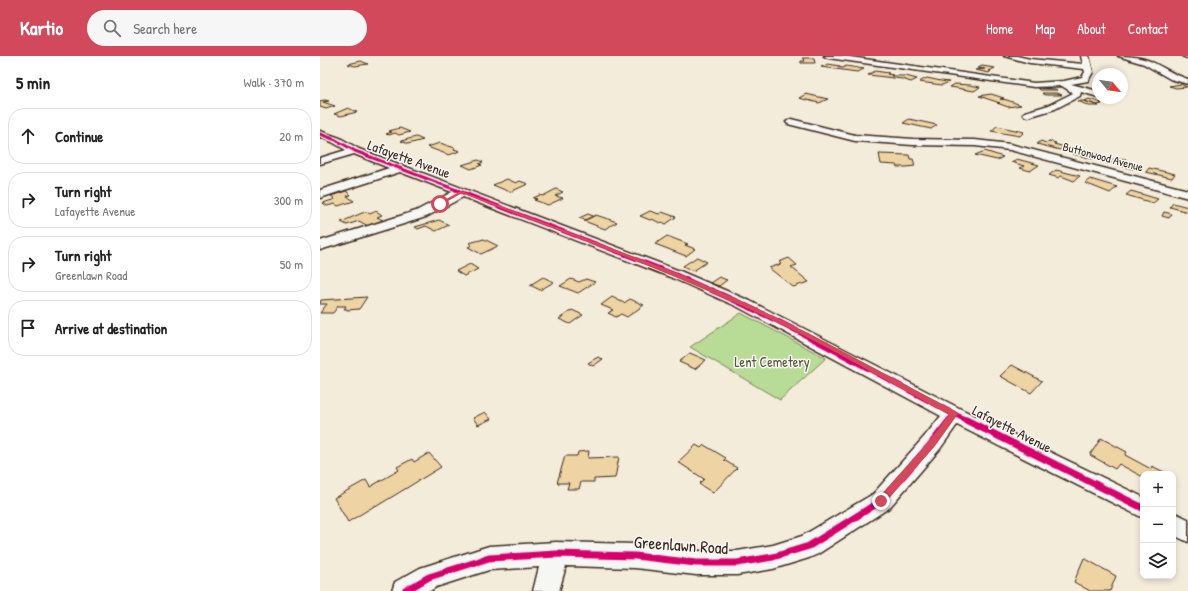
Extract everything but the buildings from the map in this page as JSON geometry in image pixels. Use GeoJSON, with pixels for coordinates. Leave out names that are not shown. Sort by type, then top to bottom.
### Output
{"type":"FeatureCollection","features":[{"type":"Feature","properties":{"kind":"street"},"geometry":{"type":"LineString","coordinates":[[1008,56],[1030,61],[1087,67]]}},
{"type":"Feature","properties":{"kind":"street"},"geometry":{"type":"LineString","coordinates":[[830,58],[897,63],[1026,84],[1064,83],[1085,79],[1089,72],[1085,56]]}},
{"type":"Feature","properties":{"kind":"street"},"geometry":{"type":"LineString","coordinates":[[1122,56],[1147,62],[1165,73],[1188,82]]}},
{"type":"Feature","properties":{"kind":"street"},"geometry":{"type":"LineString","coordinates":[[891,69],[921,74],[924,62],[911,61],[897,63]]}},
{"type":"Feature","properties":{"kind":"street"},"geometry":{"type":"LineString","coordinates":[[958,74],[966,67]]}},
{"type":"Feature","properties":{"kind":"street"},"geometry":{"type":"LineString","coordinates":[[1165,73],[1188,76]]}},
{"type":"Feature","properties":{"kind":"street"},"geometry":{"type":"LineString","coordinates":[[949,77],[976,81],[982,78]]}},
{"type":"Feature","properties":{"kind":"street"},"geometry":{"type":"LineString","coordinates":[[1028,114],[1046,109],[1074,97],[1077,92],[1064,83]]}},
{"type":"Feature","properties":{"kind":"street"},"geometry":{"type":"LineString","coordinates":[[1072,88],[1092,93]]}},
{"type":"Feature","properties":{"kind":"street","name":"Buttonwood Avenue"},"geometry":{"type":"LineString","coordinates":[[791,122],[855,138],[900,142],[975,143],[1010,147],[1188,194]]}},
{"type":"Feature","properties":{"kind":"street","name":"Lafayette Avenue"},"geometry":{"type":"LineString","coordinates":[[320,134],[336,140],[355,152],[401,168],[675,274],[744,304],[954,414],[1141,507]]}},
{"type":"Feature","properties":{"kind":"street"},"geometry":{"type":"LineString","coordinates":[[320,161],[355,152]]}},
{"type":"Feature","properties":{"kind":"street"},"geometry":{"type":"LineString","coordinates":[[320,194],[401,168]]}},
{"type":"Feature","properties":{"kind":"street"},"geometry":{"type":"LineString","coordinates":[[320,246],[421,214],[462,192]]}},
{"type":"Feature","properties":{"kind":"street","name":"Greenlawn Road"},"geometry":{"type":"LineString","coordinates":[[405,591],[429,577],[489,558],[556,554],[635,556],[696,563],[737,563],[773,557],[809,546],[881,501],[932,443],[954,414]]}},
{"type":"Feature","properties":{"kind":"street"},"geometry":{"type":"LineString","coordinates":[[1176,525],[1188,531]]}},
{"type":"Feature","properties":{"kind":"street"},"geometry":{"type":"LineString","coordinates":[[546,591],[556,554]]}},
{"type":"Feature","properties":{"kind":"green space","name":"Lent Cemetery"},"geometry":{"type":"Polygon","coordinates":[[[741,313],[826,358],[780,400],[690,347],[741,313]]]}},
{"type":"Feature","properties":{"kind":"cycle path"},"geometry":{"type":"LineString","coordinates":[[320,134],[336,140],[355,151],[675,274],[744,304],[954,414],[1141,507]]}},
{"type":"Feature","properties":{"kind":"cycle path"},"geometry":{"type":"LineString","coordinates":[[405,591],[429,577],[489,558],[556,554],[635,556],[696,563],[737,563],[773,557],[809,546],[881,501],[932,443],[954,414]]}},
{"type":"Feature","properties":{"kind":"route"},"geometry":{"type":"LineString","coordinates":[[440,204],[462,192],[526,218],[675,274],[744,304],[954,414],[932,443],[881,501]]}}]}
